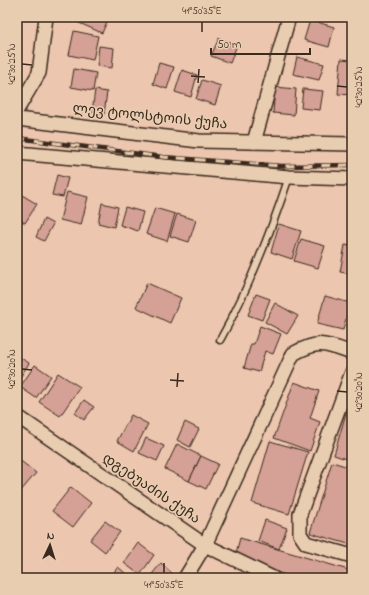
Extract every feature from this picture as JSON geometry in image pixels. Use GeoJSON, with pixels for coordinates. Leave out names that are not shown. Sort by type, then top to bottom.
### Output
{"type":"FeatureCollection","features":[{"type":"Feature","properties":{"kind":"street"},"geometry":{"type":"LineString","coordinates":[[17,110],[39,73],[46,17]]}},
{"type":"Feature","properties":{"kind":"street"},"geometry":{"type":"LineString","coordinates":[[254,142],[289,17]]}},
{"type":"Feature","properties":{"kind":"street","name":"ლევ ტოლსტოის ქუჩა"},"geometry":{"type":"LineString","coordinates":[[17,119],[199,141],[352,144]]}},
{"type":"Feature","properties":{"kind":"street"},"geometry":{"type":"LineString","coordinates":[[17,153],[288,177],[352,179]]}},
{"type":"Feature","properties":{"kind":"street"},"geometry":{"type":"LineString","coordinates":[[185,578],[205,545],[294,354],[308,345],[327,344],[352,352]]}},
{"type":"Feature","properties":{"kind":"street"},"geometry":{"type":"LineString","coordinates":[[352,372],[300,514],[300,534],[306,543],[352,556]]}},
{"type":"Feature","properties":{"kind":"street","name":"დგებუაძის ქუჩა"},"geometry":{"type":"LineString","coordinates":[[17,416],[205,545],[273,578]]}},
{"type":"Feature","properties":{"kind":"lane"},"geometry":{"type":"LineString","coordinates":[[220,340],[240,304],[273,224],[288,177]]}},
{"type":"Feature","properties":{"kind":"building"},"geometry":{"type":"Polygon","coordinates":[[[80,17],[109,17],[102,33],[77,22],[80,17]]]}},
{"type":"Feature","properties":{"kind":"building"},"geometry":{"type":"Polygon","coordinates":[[[310,20],[334,27],[329,47],[304,40],[310,20]]]}},
{"type":"Feature","properties":{"kind":"building"},"geometry":{"type":"Polygon","coordinates":[[[74,31],[98,36],[93,60],[69,55],[74,31]]]}},
{"type":"Feature","properties":{"kind":"building"},"geometry":{"type":"Polygon","coordinates":[[[219,38],[237,45],[230,63],[211,56],[219,38]]]}},
{"type":"Feature","properties":{"kind":"building"},"geometry":{"type":"Polygon","coordinates":[[[99,46],[114,48],[112,68],[97,66],[99,46]]]}},
{"type":"Feature","properties":{"kind":"building"},"geometry":{"type":"Polygon","coordinates":[[[297,57],[324,64],[319,80],[293,74],[297,57]]]}},
{"type":"Feature","properties":{"kind":"building"},"geometry":{"type":"Polygon","coordinates":[[[341,59],[352,60],[352,95],[338,94],[341,59]]]}},
{"type":"Feature","properties":{"kind":"building"},"geometry":{"type":"Polygon","coordinates":[[[159,63],[174,67],[167,89],[153,84],[159,63]]]}},
{"type":"Feature","properties":{"kind":"building"},"geometry":{"type":"Polygon","coordinates":[[[74,69],[96,73],[93,91],[71,87],[74,69]]]}},
{"type":"Feature","properties":{"kind":"building"},"geometry":{"type":"Polygon","coordinates":[[[182,70],[197,75],[191,97],[175,92],[182,70]]]}},
{"type":"Feature","properties":{"kind":"building"},"geometry":{"type":"Polygon","coordinates":[[[202,80],[221,86],[215,105],[196,99],[202,80]]]}},
{"type":"Feature","properties":{"kind":"building"},"geometry":{"type":"Polygon","coordinates":[[[275,87],[296,89],[294,115],[273,113],[275,87]]]}},
{"type":"Feature","properties":{"kind":"building"},"geometry":{"type":"Polygon","coordinates":[[[303,89],[323,91],[320,110],[301,108],[303,89]]]}},
{"type":"Feature","properties":{"kind":"building"},"geometry":{"type":"Polygon","coordinates":[[[95,90],[107,92],[104,114],[92,112],[95,90]]]}},
{"type":"Feature","properties":{"kind":"building"},"geometry":{"type":"Polygon","coordinates":[[[57,175],[68,178],[63,197],[52,195],[57,175]]]}},
{"type":"Feature","properties":{"kind":"building"},"geometry":{"type":"Polygon","coordinates":[[[17,192],[37,204],[25,223],[17,218],[17,192]]]}},
{"type":"Feature","properties":{"kind":"building"},"geometry":{"type":"Polygon","coordinates":[[[67,192],[88,197],[81,225],[60,220],[67,192]]]}},
{"type":"Feature","properties":{"kind":"building"},"geometry":{"type":"Polygon","coordinates":[[[102,203],[118,207],[114,227],[98,223],[102,203]]]}},
{"type":"Feature","properties":{"kind":"building"},"geometry":{"type":"Polygon","coordinates":[[[125,207],[143,212],[138,231],[120,225],[125,207]]]}},
{"type":"Feature","properties":{"kind":"building"},"geometry":{"type":"Polygon","coordinates":[[[155,208],[175,214],[167,241],[146,234],[155,208]]]}},
{"type":"Feature","properties":{"kind":"building"},"geometry":{"type":"Polygon","coordinates":[[[177,214],[196,220],[189,242],[170,236],[177,214]]]}},
{"type":"Feature","properties":{"kind":"building"},"geometry":{"type":"Polygon","coordinates":[[[44,219],[53,224],[44,241],[36,237],[44,219]]]}},
{"type":"Feature","properties":{"kind":"building"},"geometry":{"type":"Polygon","coordinates":[[[279,224],[301,231],[292,259],[271,252],[279,224]]]}},
{"type":"Feature","properties":{"kind":"building"},"geometry":{"type":"Polygon","coordinates":[[[301,239],[325,246],[318,268],[294,261],[301,239]]]}},
{"type":"Feature","properties":{"kind":"building"},"geometry":{"type":"Polygon","coordinates":[[[345,245],[352,246],[352,274],[340,272],[345,245]]]}},
{"type":"Feature","properties":{"kind":"building"},"geometry":{"type":"Polygon","coordinates":[[[147,283],[181,298],[170,323],[136,307],[147,283]]]}},
{"type":"Feature","properties":{"kind":"building"},"geometry":{"type":"Polygon","coordinates":[[[256,294],[270,299],[262,320],[248,315],[256,294]]]}},
{"type":"Feature","properties":{"kind":"building"},"geometry":{"type":"Polygon","coordinates":[[[325,296],[350,303],[343,330],[317,324],[325,296]]]}},
{"type":"Feature","properties":{"kind":"building"},"geometry":{"type":"Polygon","coordinates":[[[275,303],[298,316],[287,334],[265,322],[275,303]]]}},
{"type":"Feature","properties":{"kind":"building"},"geometry":{"type":"Polygon","coordinates":[[[260,326],[281,334],[273,354],[265,351],[259,372],[244,368],[251,344],[254,344],[260,326]]]}},
{"type":"Feature","properties":{"kind":"building"},"geometry":{"type":"Polygon","coordinates":[[[19,357],[29,363],[21,376],[17,373],[17,360],[19,357]]]}},
{"type":"Feature","properties":{"kind":"building"},"geometry":{"type":"Polygon","coordinates":[[[35,365],[51,376],[36,398],[20,387],[35,365]]]}},
{"type":"Feature","properties":{"kind":"building"},"geometry":{"type":"Polygon","coordinates":[[[58,373],[80,387],[60,416],[39,402],[58,373]]]}},
{"type":"Feature","properties":{"kind":"building"},"geometry":{"type":"Polygon","coordinates":[[[294,382],[319,391],[310,418],[320,422],[310,451],[274,438],[294,382]]]}},
{"type":"Feature","properties":{"kind":"building"},"geometry":{"type":"Polygon","coordinates":[[[352,392],[352,461],[334,455],[352,392]]]}},
{"type":"Feature","properties":{"kind":"building"},"geometry":{"type":"Polygon","coordinates":[[[84,400],[94,407],[84,420],[75,413],[84,400]]]}},
{"type":"Feature","properties":{"kind":"building"},"geometry":{"type":"Polygon","coordinates":[[[131,415],[148,424],[134,451],[117,441],[131,415]]]}},
{"type":"Feature","properties":{"kind":"building"},"geometry":{"type":"Polygon","coordinates":[[[185,422],[199,429],[190,447],[177,440],[185,422]]]}},
{"type":"Feature","properties":{"kind":"building"},"geometry":{"type":"Polygon","coordinates":[[[146,438],[164,446],[157,461],[139,453],[146,438]]]}},
{"type":"Feature","properties":{"kind":"building"},"geometry":{"type":"Polygon","coordinates":[[[270,441],[308,452],[289,514],[252,503],[270,441]]]}},
{"type":"Feature","properties":{"kind":"building"},"geometry":{"type":"Polygon","coordinates":[[[177,444],[201,456],[189,481],[165,469],[177,444]]]}},
{"type":"Feature","properties":{"kind":"building"},"geometry":{"type":"Polygon","coordinates":[[[201,456],[218,464],[206,489],[189,481],[201,456]]]}},
{"type":"Feature","properties":{"kind":"building"},"geometry":{"type":"Polygon","coordinates":[[[17,458],[36,473],[20,492],[17,490],[17,458]]]}},
{"type":"Feature","properties":{"kind":"building"},"geometry":{"type":"Polygon","coordinates":[[[332,462],[352,468],[352,545],[310,533],[332,462]]]}},
{"type":"Feature","properties":{"kind":"building"},"geometry":{"type":"Polygon","coordinates":[[[71,487],[91,503],[73,527],[52,511],[71,487]]]}},
{"type":"Feature","properties":{"kind":"building"},"geometry":{"type":"Polygon","coordinates":[[[265,520],[287,528],[279,549],[258,541],[265,520]]]}},
{"type":"Feature","properties":{"kind":"building"},"geometry":{"type":"Polygon","coordinates":[[[105,521],[120,532],[105,552],[90,540],[105,521]]]}},
{"type":"Feature","properties":{"kind":"building"},"geometry":{"type":"Polygon","coordinates":[[[240,538],[352,571],[352,578],[294,578],[235,557],[240,538]]]}},
{"type":"Feature","properties":{"kind":"building"},"geometry":{"type":"Polygon","coordinates":[[[138,543],[154,555],[140,575],[124,563],[138,543]]]}},
{"type":"Feature","properties":{"kind":"building"},"geometry":{"type":"Polygon","coordinates":[[[161,563],[175,576],[172,578],[149,578],[161,563]]]}},
{"type":"Feature","properties":{"kind":"building"},"geometry":{"type":"Polygon","coordinates":[[[118,567],[131,578],[113,578],[111,576],[118,567]]]}},
{"type":"Feature","properties":{"kind":"railway"},"geometry":{"type":"LineString","coordinates":[[17,138],[163,157],[282,166],[352,165]]}}]}
